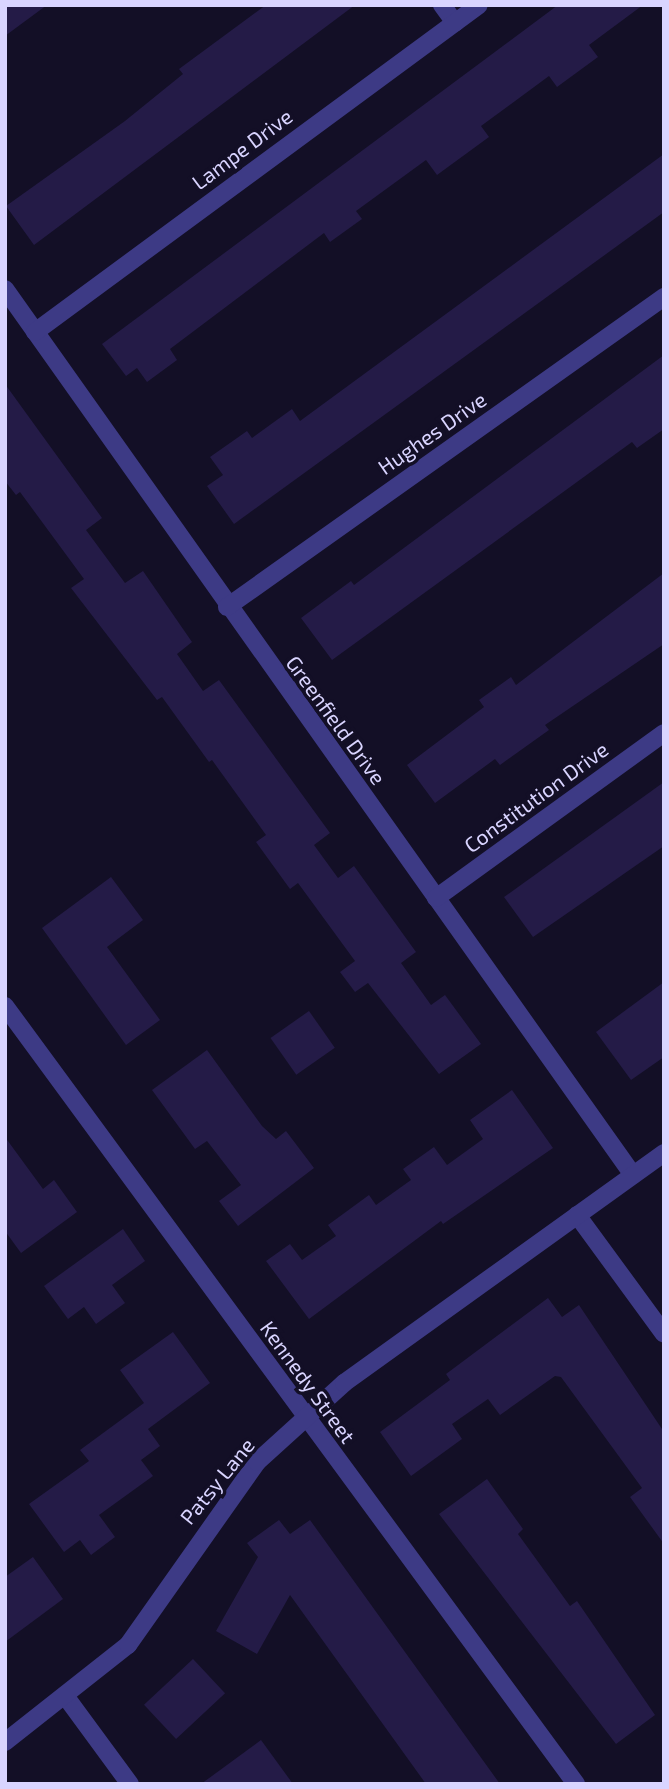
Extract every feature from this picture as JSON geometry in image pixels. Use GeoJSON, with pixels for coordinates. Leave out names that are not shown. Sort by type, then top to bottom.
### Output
{"type":"FeatureCollection","features":[{"type":"Feature","properties":{"kind":"street"},"geometry":{"type":"LineString","coordinates":[[442,5],[455,23]]}},
{"type":"Feature","properties":{"kind":"street","name":"Lampe Drive"},"geometry":{"type":"LineString","coordinates":[[35,332],[479,5]]}},
{"type":"Feature","properties":{"kind":"street","name":"Greenfield Drive"},"geometry":{"type":"LineString","coordinates":[[5,289],[227,607],[633,1175]]}},
{"type":"Feature","properties":{"kind":"street","name":"Hughes Drive"},"geometry":{"type":"LineString","coordinates":[[227,607],[664,297]]}},
{"type":"Feature","properties":{"kind":"street","name":"Constitution Drive"},"geometry":{"type":"LineString","coordinates":[[436,898],[664,733]]}},
{"type":"Feature","properties":{"kind":"street","name":"Kennedy Street"},"geometry":{"type":"LineString","coordinates":[[5,1006],[576,1784]]}},
{"type":"Feature","properties":{"kind":"street","name":"Patsy Lane"},"geometry":{"type":"LineString","coordinates":[[5,1742],[66,1697],[128,1645],[257,1462],[344,1384],[664,1153]]}},
{"type":"Feature","properties":{"kind":"street"},"geometry":{"type":"LineString","coordinates":[[577,1215],[664,1334]]}},
{"type":"Feature","properties":{"kind":"street"},"geometry":{"type":"LineString","coordinates":[[66,1697],[130,1784]]}},
{"type":"Feature","properties":{"kind":"building"},"geometry":{"type":"Polygon","coordinates":[[[5,5],[47,5],[5,36],[5,5]]]}},
{"type":"Feature","properties":{"kind":"building"},"geometry":{"type":"Polygon","coordinates":[[[266,5],[355,5],[34,245],[6,206],[125,121],[183,74],[179,69],[266,5]]]}},
{"type":"Feature","properties":{"kind":"building"},"geometry":{"type":"Polygon","coordinates":[[[558,5],[643,5],[589,45],[598,57],[557,87],[549,76],[481,126],[489,137],[437,175],[426,160],[356,211],[362,219],[330,242],[324,233],[170,349],[177,360],[147,382],[137,368],[126,376],[102,344],[558,5]]]}},
{"type":"Feature","properties":{"kind":"building"},"geometry":{"type":"Polygon","coordinates":[[[664,154],[664,212],[234,524],[207,486],[223,475],[210,457],[247,431],[252,438],[292,409],[300,421],[664,154]]]}},
{"type":"Feature","properties":{"kind":"building"},"geometry":{"type":"Polygon","coordinates":[[[664,355],[664,429],[637,448],[632,442],[332,660],[301,618],[351,581],[354,585],[664,355]]]}},
{"type":"Feature","properties":{"kind":"building"},"geometry":{"type":"Polygon","coordinates":[[[5,384],[102,518],[86,530],[125,583],[143,571],[192,642],[177,654],[203,691],[219,680],[330,833],[314,845],[338,878],[354,866],[416,952],[401,963],[431,1005],[445,995],[481,1044],[439,1074],[368,983],[355,992],[340,972],[355,961],[298,883],[290,889],[256,842],[266,835],[212,760],[209,762],[162,697],[157,700],[71,588],[84,579],[20,492],[16,495],[5,481],[5,384]]]}},
{"type":"Feature","properties":{"kind":"building"},"geometry":{"type":"Polygon","coordinates":[[[664,573],[664,644],[545,725],[549,730],[500,765],[495,759],[435,803],[407,765],[484,707],[479,700],[511,677],[516,685],[664,573]]]}},
{"type":"Feature","properties":{"kind":"building"},"geometry":{"type":"Polygon","coordinates":[[[664,782],[664,846],[533,937],[504,897],[664,782]]]}},
{"type":"Feature","properties":{"kind":"building"},"geometry":{"type":"Polygon","coordinates":[[[111,877],[143,920],[107,947],[160,1020],[126,1045],[42,928],[111,877]]]}},
{"type":"Feature","properties":{"kind":"building"},"geometry":{"type":"Polygon","coordinates":[[[664,982],[664,1057],[631,1080],[596,1032],[664,982]]]}},
{"type":"Feature","properties":{"kind":"building"},"geometry":{"type":"Polygon","coordinates":[[[309,1011],[335,1048],[296,1075],[270,1038],[309,1011]]]}},
{"type":"Feature","properties":{"kind":"building"},"geometry":{"type":"Polygon","coordinates":[[[207,1050],[262,1126],[276,1139],[286,1131],[314,1168],[238,1226],[219,1201],[241,1185],[207,1141],[195,1149],[152,1090],[207,1050]]]}},
{"type":"Feature","properties":{"kind":"building"},"geometry":{"type":"Polygon","coordinates":[[[512,1090],[553,1148],[443,1224],[441,1221],[309,1319],[266,1261],[290,1244],[302,1260],[336,1236],[328,1225],[369,1195],[376,1205],[411,1180],[403,1169],[434,1147],[447,1165],[483,1139],[470,1120],[512,1090]]]}},
{"type":"Feature","properties":{"kind":"building"},"geometry":{"type":"Polygon","coordinates":[[[5,1137],[43,1189],[54,1180],[77,1212],[21,1253],[5,1231],[5,1137]]]}},
{"type":"Feature","properties":{"kind":"building"},"geometry":{"type":"Polygon","coordinates":[[[123,1229],[145,1261],[112,1285],[125,1303],[96,1324],[84,1307],[68,1319],[44,1286],[123,1229]]]}},
{"type":"Feature","properties":{"kind":"building"},"geometry":{"type":"Polygon","coordinates":[[[548,1298],[562,1317],[579,1305],[664,1432],[664,1544],[630,1497],[642,1488],[561,1377],[555,1376],[500,1415],[488,1399],[452,1424],[462,1439],[411,1476],[380,1432],[450,1380],[446,1374],[548,1298]]]}},
{"type":"Feature","properties":{"kind":"building"},"geometry":{"type":"Polygon","coordinates":[[[173,1332],[210,1383],[148,1429],[160,1446],[141,1460],[153,1476],[99,1515],[115,1537],[91,1555],[80,1540],[64,1552],[29,1504],[89,1461],[80,1450],[144,1403],[120,1370],[173,1332]]]}},
{"type":"Feature","properties":{"kind":"building"},"geometry":{"type":"Polygon","coordinates":[[[487,1479],[523,1529],[518,1534],[570,1606],[577,1601],[655,1715],[616,1744],[439,1514],[487,1479]]]}},
{"type":"Feature","properties":{"kind":"building"},"geometry":{"type":"Polygon","coordinates":[[[279,1520],[290,1534],[310,1520],[500,1784],[426,1784],[290,1595],[257,1654],[216,1631],[258,1557],[247,1543],[279,1520]]]}},
{"type":"Feature","properties":{"kind":"building"},"geometry":{"type":"Polygon","coordinates":[[[33,1557],[63,1599],[5,1642],[5,1577],[33,1557]]]}},
{"type":"Feature","properties":{"kind":"building"},"geometry":{"type":"Polygon","coordinates":[[[193,1659],[225,1693],[176,1739],[144,1705],[193,1659]]]}},
{"type":"Feature","properties":{"kind":"building"},"geometry":{"type":"Polygon","coordinates":[[[261,1740],[293,1784],[201,1784],[261,1740]]]}}]}
